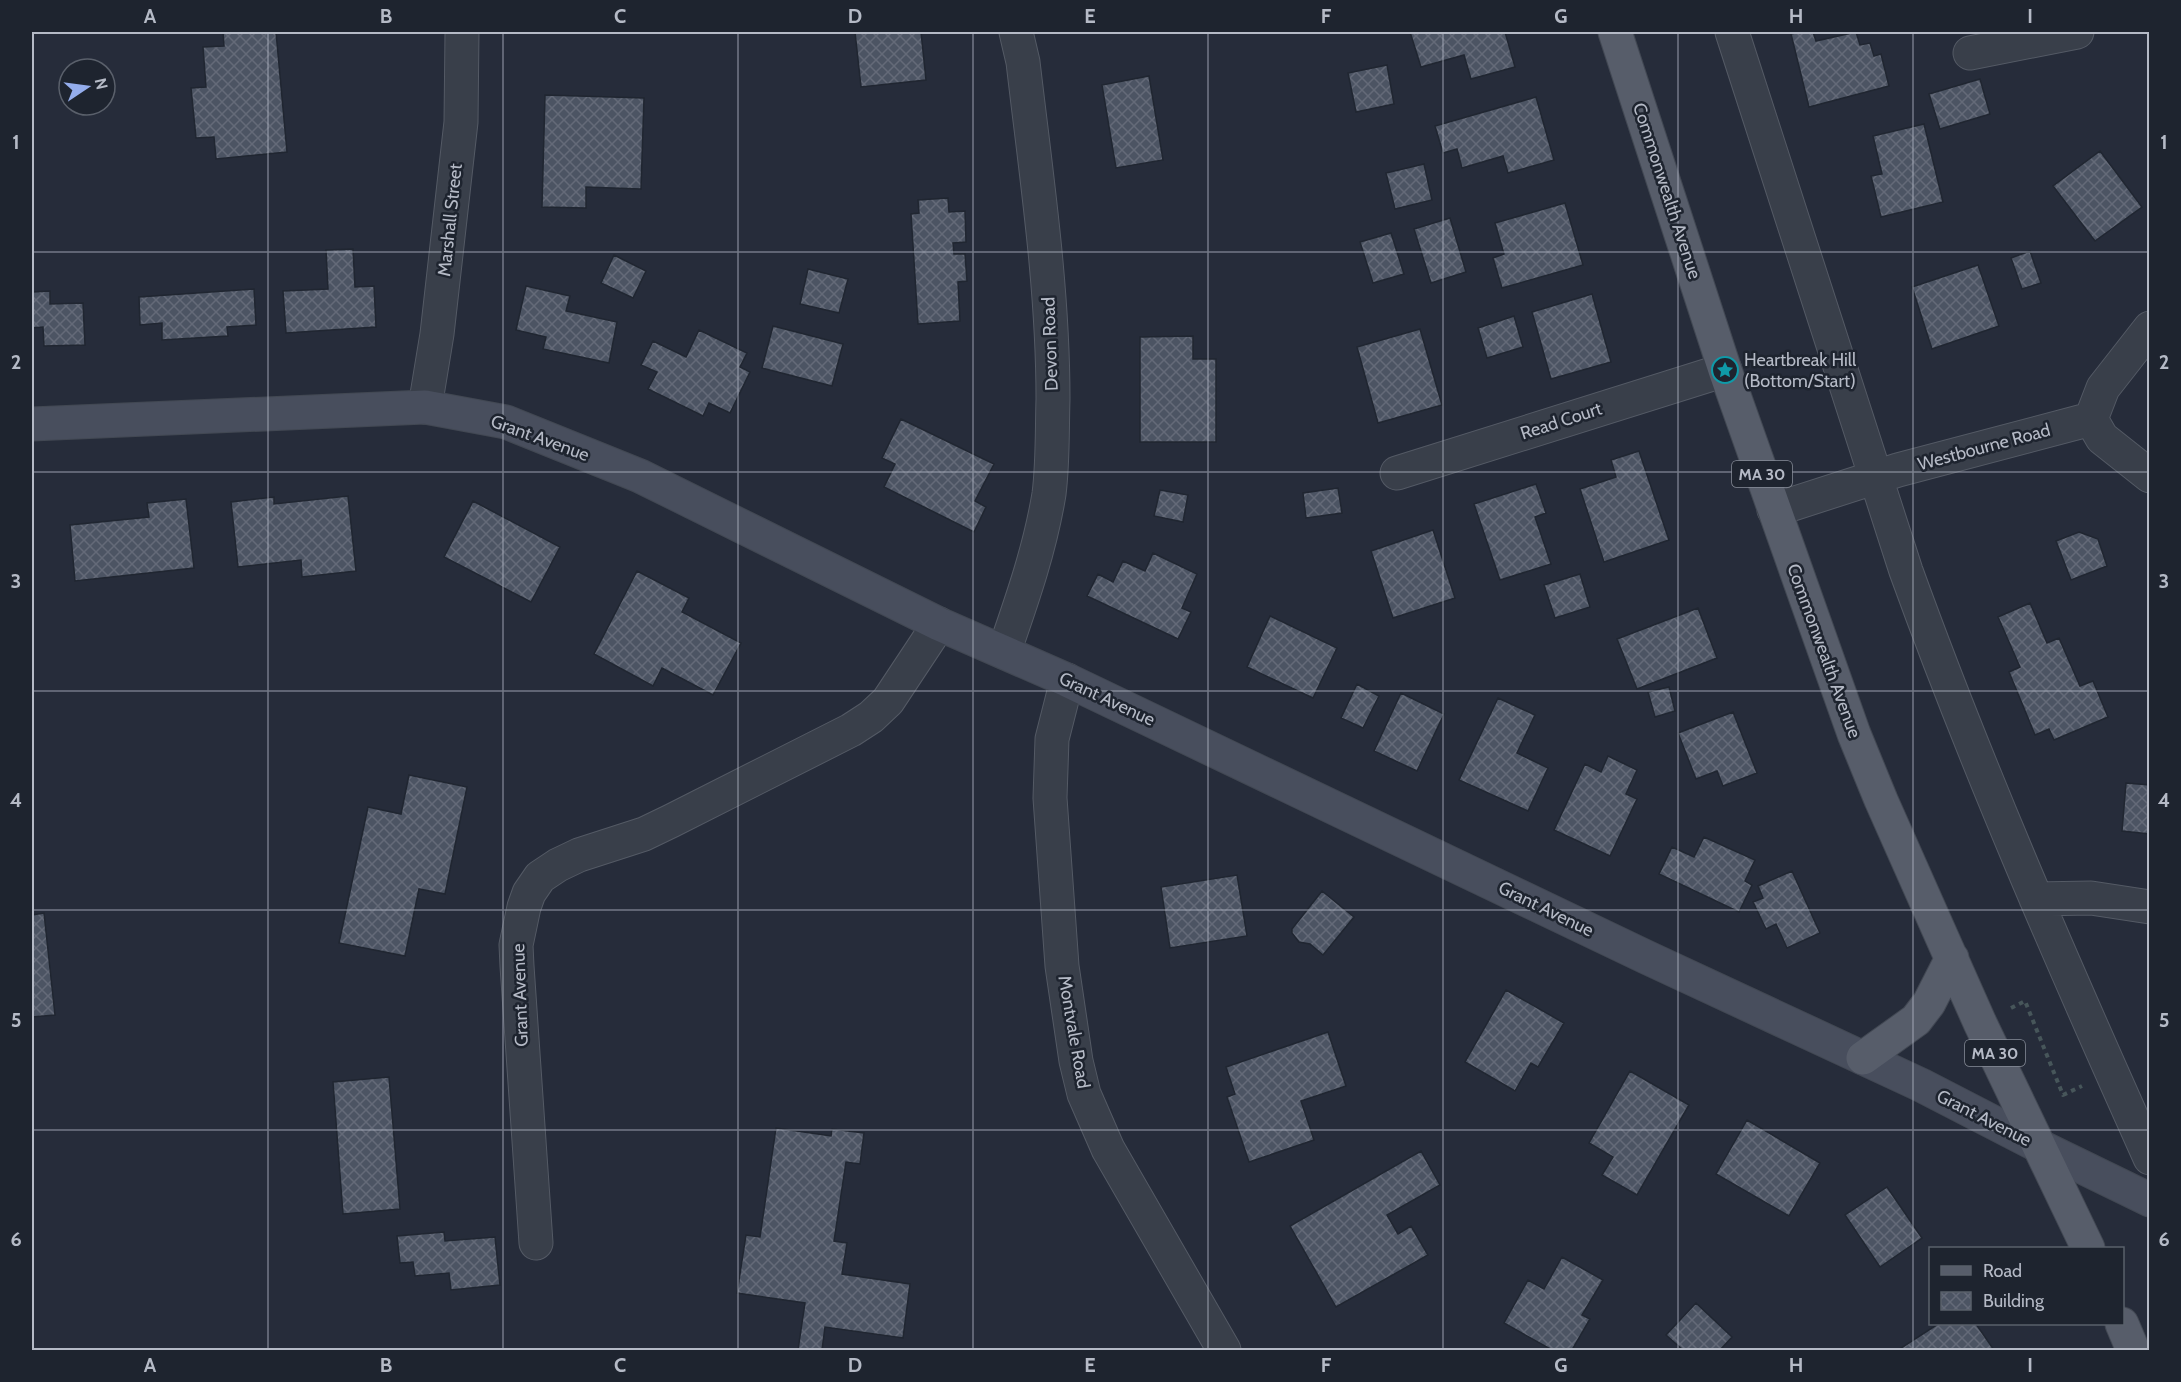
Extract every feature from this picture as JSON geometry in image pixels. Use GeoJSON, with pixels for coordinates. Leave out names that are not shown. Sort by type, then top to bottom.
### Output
{"type":"FeatureCollection","features":[{"type":"Feature","properties":{"kind":"main road","name":"Commonwealth Avenue"},"geometry":{"type":"LineString","coordinates":[[1615,32],[1725,370],[1854,734],[1952,958],[2088,1247]]}},
{"type":"Feature","properties":{"kind":"main road"},"geometry":{"type":"LineString","coordinates":[[1863,1058],[1916,1020],[1929,1003],[1952,958]]}},
{"type":"Feature","properties":{"kind":"main road"},"geometry":{"type":"LineString","coordinates":[[2123,1325],[2133,1350]]}},
{"type":"Feature","properties":{"kind":"street","name":"Marshall Street"},"geometry":{"type":"LineString","coordinates":[[425,407],[437,334],[461,122],[462,32]]}},
{"type":"Feature","properties":{"kind":"street","name":"Devon Road"},"geometry":{"type":"LineString","coordinates":[[1004,652],[1043,526],[1052,461],[1053,367],[1048,296],[1023,62],[1016,32]]}},
{"type":"Feature","properties":{"kind":"street"},"geometry":{"type":"LineString","coordinates":[[1731,32],[1906,571],[1933,646],[2036,899],[2150,1158]]}},
{"type":"Feature","properties":{"kind":"street"},"geometry":{"type":"LineString","coordinates":[[1970,53],[2077,32]]}},
{"type":"Feature","properties":{"kind":"street"},"geometry":{"type":"LineString","coordinates":[[2150,328],[2103,388],[2091,419],[2102,438],[2150,476]]}},
{"type":"Feature","properties":{"kind":"street","name":"Read Court"},"geometry":{"type":"LineString","coordinates":[[1397,473],[1725,370]]}},
{"type":"Feature","properties":{"kind":"street","name":"Grant Avenue"},"geometry":{"type":"LineString","coordinates":[[32,423],[425,407],[506,422],[640,476],[939,624],[1067,680],[1646,957],[1939,1094],[2150,1200]]}},
{"type":"Feature","properties":{"kind":"street","name":"Westbourne Road"},"geometry":{"type":"LineString","coordinates":[[1774,510],[1876,476],[2091,419]]}},
{"type":"Feature","properties":{"kind":"street","name":"Grant Avenue"},"geometry":{"type":"LineString","coordinates":[[536,1243],[516,956],[520,923],[529,893],[540,877],[558,865],[579,855],[644,834],[851,730],[871,717],[894,693],[939,624]]}},
{"type":"Feature","properties":{"kind":"street","name":"Montvale Road"},"geometry":{"type":"LineString","coordinates":[[1067,680],[1052,739],[1050,798],[1062,966],[1076,1061],[1084,1094],[1108,1149],[1224,1350]]}},
{"type":"Feature","properties":{"kind":"street"},"geometry":{"type":"LineString","coordinates":[[2036,899],[2091,898],[2150,907]]}},
{"type":"Feature","properties":{"kind":"path"},"geometry":{"type":"LineString","coordinates":[[2008,1009],[2025,1002],[2062,1095],[2092,1082]]}},
{"type":"Feature","properties":{"kind":"building"},"geometry":{"type":"Polygon","coordinates":[[[223,32],[276,32],[287,152],[216,159],[214,137],[196,138],[191,88],[206,87],[203,47],[224,46],[223,32]]]}},
{"type":"Feature","properties":{"kind":"building"},"geometry":{"type":"Polygon","coordinates":[[[855,32],[921,32],[926,80],[861,87],[855,32]]]}},
{"type":"Feature","properties":{"kind":"building"},"geometry":{"type":"Polygon","coordinates":[[[1410,32],[1505,32],[1515,67],[1471,79],[1464,55],[1421,67],[1410,32]]]}},
{"type":"Feature","properties":{"kind":"building"},"geometry":{"type":"Polygon","coordinates":[[[1813,32],[1816,41],[1856,32],[1860,45],[1870,43],[1874,56],[1881,54],[1889,86],[1809,107],[1791,34],[1813,32]]]}},
{"type":"Feature","properties":{"kind":"building"},"geometry":{"type":"Polygon","coordinates":[[[1387,65],[1394,104],[1356,112],[1348,73],[1387,65]]]}},
{"type":"Feature","properties":{"kind":"building"},"geometry":{"type":"Polygon","coordinates":[[[1149,76],[1163,160],[1116,168],[1102,85],[1149,76]]]}},
{"type":"Feature","properties":{"kind":"building"},"geometry":{"type":"Polygon","coordinates":[[[1980,79],[1990,114],[1940,129],[1929,94],[1980,79]]]}},
{"type":"Feature","properties":{"kind":"building"},"geometry":{"type":"Polygon","coordinates":[[[545,95],[644,98],[641,189],[586,187],[586,208],[542,207],[545,95]]]}},
{"type":"Feature","properties":{"kind":"building"},"geometry":{"type":"Polygon","coordinates":[[[1536,97],[1554,160],[1508,173],[1503,156],[1462,168],[1457,149],[1443,153],[1435,126],[1536,97]]]}},
{"type":"Feature","properties":{"kind":"building"},"geometry":{"type":"Polygon","coordinates":[[[1924,124],[1943,202],[1881,217],[1871,176],[1882,174],[1873,136],[1924,124]]]}},
{"type":"Feature","properties":{"kind":"building"},"geometry":{"type":"Polygon","coordinates":[[[2100,151],[2142,207],[2095,241],[2053,186],[2100,151]]]}},
{"type":"Feature","properties":{"kind":"building"},"geometry":{"type":"Polygon","coordinates":[[[1424,164],[1432,200],[1395,209],[1386,173],[1424,164]]]}},
{"type":"Feature","properties":{"kind":"building"},"geometry":{"type":"Polygon","coordinates":[[[948,198],[949,212],[965,211],[966,242],[953,243],[954,254],[965,254],[967,281],[958,282],[960,321],[918,324],[911,214],[919,213],[918,200],[948,198]]]}},
{"type":"Feature","properties":{"kind":"building"},"geometry":{"type":"Polygon","coordinates":[[[1565,203],[1583,265],[1502,288],[1493,258],[1504,254],[1495,223],[1565,203]]]}},
{"type":"Feature","properties":{"kind":"building"},"geometry":{"type":"Polygon","coordinates":[[[1450,218],[1466,272],[1431,283],[1414,229],[1450,218]]]}},
{"type":"Feature","properties":{"kind":"building"},"geometry":{"type":"Polygon","coordinates":[[[1391,233],[1404,274],[1373,283],[1360,242],[1391,233]]]}},
{"type":"Feature","properties":{"kind":"building"},"geometry":{"type":"Polygon","coordinates":[[[353,249],[355,287],[374,286],[376,327],[286,333],[283,291],[328,289],[326,250],[353,249]]]}},
{"type":"Feature","properties":{"kind":"building"},"geometry":{"type":"Polygon","coordinates":[[[2030,251],[2041,283],[2022,289],[2011,258],[2030,251]]]}},
{"type":"Feature","properties":{"kind":"building"},"geometry":{"type":"Polygon","coordinates":[[[614,255],[646,271],[633,298],[601,283],[614,255]]]}},
{"type":"Feature","properties":{"kind":"building"},"geometry":{"type":"Polygon","coordinates":[[[1978,265],[1999,326],[1932,349],[1912,287],[1978,265]]]}},
{"type":"Feature","properties":{"kind":"building"},"geometry":{"type":"Polygon","coordinates":[[[808,269],[848,279],[839,313],[800,304],[808,269]]]}},
{"type":"Feature","properties":{"kind":"building"},"geometry":{"type":"Polygon","coordinates":[[[526,286],[570,296],[566,311],[617,322],[609,363],[543,349],[546,337],[516,330],[526,286]]]}},
{"type":"Feature","properties":{"kind":"building"},"geometry":{"type":"Polygon","coordinates":[[[254,289],[256,325],[227,327],[228,336],[162,340],[162,323],[140,325],[139,297],[254,289]]]}},
{"type":"Feature","properties":{"kind":"building"},"geometry":{"type":"Polygon","coordinates":[[[50,291],[50,304],[83,303],[85,345],[44,346],[43,327],[32,328],[32,292],[50,291]]]}},
{"type":"Feature","properties":{"kind":"building"},"geometry":{"type":"Polygon","coordinates":[[[1592,294],[1611,362],[1551,379],[1532,312],[1592,294]]]}},
{"type":"Feature","properties":{"kind":"building"},"geometry":{"type":"Polygon","coordinates":[[[1514,316],[1523,347],[1487,358],[1478,328],[1514,316]]]}},
{"type":"Feature","properties":{"kind":"building"},"geometry":{"type":"Polygon","coordinates":[[[773,326],[843,344],[832,386],[762,368],[773,326]]]}},
{"type":"Feature","properties":{"kind":"building"},"geometry":{"type":"Polygon","coordinates":[[[1420,329],[1442,405],[1378,423],[1357,347],[1420,329]]]}},
{"type":"Feature","properties":{"kind":"building"},"geometry":{"type":"Polygon","coordinates":[[[699,330],[747,353],[740,367],[750,372],[730,413],[709,403],[703,416],[648,389],[657,372],[641,365],[653,341],[686,357],[699,330]]]}},
{"type":"Feature","properties":{"kind":"building"},"geometry":{"type":"Polygon","coordinates":[[[1193,336],[1193,359],[1216,359],[1216,442],[1140,442],[1140,337],[1193,336]]]}},
{"type":"Feature","properties":{"kind":"building"},"geometry":{"type":"Polygon","coordinates":[[[901,419],[994,464],[975,501],[986,507],[974,532],[884,487],[895,464],[882,458],[901,419]]]}},
{"type":"Feature","properties":{"kind":"building"},"geometry":{"type":"Polygon","coordinates":[[[1639,451],[1669,540],[1604,562],[1580,489],[1616,477],[1611,460],[1639,451]]]}},
{"type":"Feature","properties":{"kind":"building"},"geometry":{"type":"Polygon","coordinates":[[[1536,484],[1546,513],[1535,517],[1551,564],[1500,580],[1474,504],[1536,484]]]}},
{"type":"Feature","properties":{"kind":"building"},"geometry":{"type":"Polygon","coordinates":[[[1338,488],[1342,513],[1306,518],[1303,493],[1338,488]]]}},
{"type":"Feature","properties":{"kind":"building"},"geometry":{"type":"Polygon","coordinates":[[[1160,490],[1188,495],[1183,522],[1154,516],[1160,490]]]}},
{"type":"Feature","properties":{"kind":"building"},"geometry":{"type":"Polygon","coordinates":[[[348,496],[356,571],[302,577],[301,560],[238,567],[231,502],[274,497],[274,504],[348,496]]]}},
{"type":"Feature","properties":{"kind":"building"},"geometry":{"type":"Polygon","coordinates":[[[186,499],[194,568],[75,581],[70,525],[149,517],[147,503],[186,499]]]}},
{"type":"Feature","properties":{"kind":"building"},"geometry":{"type":"Polygon","coordinates":[[[473,501],[560,547],[531,602],[444,557],[473,501]]]}},
{"type":"Feature","properties":{"kind":"building"},"geometry":{"type":"Polygon","coordinates":[[[1433,530],[1455,598],[1393,618],[1371,551],[1433,530]]]}},
{"type":"Feature","properties":{"kind":"building"},"geometry":{"type":"Polygon","coordinates":[[[2079,532],[2098,539],[2107,566],[2071,580],[2056,541],[2079,532]]]}},
{"type":"Feature","properties":{"kind":"building"},"geometry":{"type":"Polygon","coordinates":[[[1153,553],[1197,574],[1182,608],[1191,612],[1178,639],[1087,596],[1098,574],[1113,582],[1123,561],[1145,571],[1153,553]]]}},
{"type":"Feature","properties":{"kind":"building"},"geometry":{"type":"Polygon","coordinates":[[[637,571],[689,598],[682,612],[741,643],[713,695],[662,668],[653,686],[594,654],[637,571]]]}},
{"type":"Feature","properties":{"kind":"building"},"geometry":{"type":"Polygon","coordinates":[[[1580,574],[1590,607],[1555,618],[1544,585],[1580,574]]]}},
{"type":"Feature","properties":{"kind":"building"},"geometry":{"type":"Polygon","coordinates":[[[2030,603],[2047,643],[2059,638],[2080,686],[2093,681],[2108,717],[2054,740],[2049,729],[2035,735],[2009,672],[2020,667],[1998,617],[2030,603]]]}},
{"type":"Feature","properties":{"kind":"building"},"geometry":{"type":"Polygon","coordinates":[[[1698,608],[1717,658],[1637,689],[1617,639],[1698,608]]]}},
{"type":"Feature","properties":{"kind":"building"},"geometry":{"type":"Polygon","coordinates":[[[1270,616],[1337,648],[1313,698],[1247,667],[1270,616]]]}},
{"type":"Feature","properties":{"kind":"building"},"geometry":{"type":"Polygon","coordinates":[[[1357,684],[1379,696],[1363,728],[1341,718],[1357,684]]]}},
{"type":"Feature","properties":{"kind":"building"},"geometry":{"type":"Polygon","coordinates":[[[1669,687],[1675,711],[1655,717],[1648,692],[1669,687]]]}},
{"type":"Feature","properties":{"kind":"building"},"geometry":{"type":"Polygon","coordinates":[[[1401,693],[1444,714],[1417,771],[1374,751],[1401,693]]]}},
{"type":"Feature","properties":{"kind":"building"},"geometry":{"type":"Polygon","coordinates":[[[1498,698],[1535,715],[1517,753],[1548,768],[1528,811],[1459,780],[1498,698]]]}},
{"type":"Feature","properties":{"kind":"building"},"geometry":{"type":"Polygon","coordinates":[[[1733,712],[1757,773],[1723,786],[1717,771],[1696,779],[1678,733],[1733,712]]]}},
{"type":"Feature","properties":{"kind":"building"},"geometry":{"type":"Polygon","coordinates":[[[1608,756],[1637,770],[1626,794],[1637,799],[1610,856],[1554,830],[1585,764],[1601,772],[1608,756]]]}},
{"type":"Feature","properties":{"kind":"building"},"geometry":{"type":"Polygon","coordinates":[[[409,775],[467,787],[445,894],[419,889],[405,956],[339,943],[368,807],[401,814],[409,775]]]}},
{"type":"Feature","properties":{"kind":"building"},"geometry":{"type":"Polygon","coordinates":[[[2126,783],[2150,785],[2150,834],[2122,831],[2126,783]]]}},
{"type":"Feature","properties":{"kind":"building"},"geometry":{"type":"Polygon","coordinates":[[[1704,837],[1755,860],[1745,881],[1752,885],[1739,912],[1659,874],[1672,847],[1694,857],[1704,837]]]}},
{"type":"Feature","properties":{"kind":"building"},"geometry":{"type":"Polygon","coordinates":[[[1792,871],[1820,933],[1787,948],[1776,924],[1766,929],[1753,902],[1763,898],[1758,886],[1792,871]]]}},
{"type":"Feature","properties":{"kind":"building"},"geometry":{"type":"Polygon","coordinates":[[[1237,875],[1247,936],[1170,948],[1161,887],[1237,875]]]}},
{"type":"Feature","properties":{"kind":"building"},"geometry":{"type":"Polygon","coordinates":[[[1322,891],[1354,917],[1323,955],[1310,944],[1299,942],[1292,933],[1292,929],[1322,891]]]}},
{"type":"Feature","properties":{"kind":"building"},"geometry":{"type":"Polygon","coordinates":[[[44,913],[55,1015],[32,1017],[32,915],[44,913]]]}},
{"type":"Feature","properties":{"kind":"building"},"geometry":{"type":"Polygon","coordinates":[[[1506,990],[1564,1023],[1538,1067],[1531,1063],[1515,1091],[1465,1062],[1506,990]]]}},
{"type":"Feature","properties":{"kind":"building"},"geometry":{"type":"Polygon","coordinates":[[[1328,1032],[1346,1086],[1301,1101],[1314,1140],[1249,1162],[1227,1097],[1235,1094],[1226,1067],[1328,1032]]]}},
{"type":"Feature","properties":{"kind":"building"},"geometry":{"type":"Polygon","coordinates":[[[1630,1071],[1689,1105],[1637,1195],[1602,1175],[1613,1157],[1589,1143],[1630,1071]]]}},
{"type":"Feature","properties":{"kind":"building"},"geometry":{"type":"Polygon","coordinates":[[[389,1077],[400,1209],[343,1214],[333,1082],[389,1077]]]}},
{"type":"Feature","properties":{"kind":"building"},"geometry":{"type":"Polygon","coordinates":[[[1747,1120],[1820,1163],[1789,1216],[1716,1174],[1747,1120]]]}},
{"type":"Feature","properties":{"kind":"building"},"geometry":{"type":"Polygon","coordinates":[[[776,1128],[831,1136],[832,1129],[864,1133],[860,1164],[846,1162],[834,1241],[847,1243],[842,1274],[910,1284],[903,1338],[825,1327],[822,1350],[798,1350],[805,1303],[737,1293],[746,1235],[760,1237],[776,1128]]]}},
{"type":"Feature","properties":{"kind":"building"},"geometry":{"type":"Polygon","coordinates":[[[1421,1151],[1440,1185],[1387,1215],[1398,1234],[1411,1226],[1428,1255],[1336,1307],[1290,1226],[1421,1151]]]}},
{"type":"Feature","properties":{"kind":"building"},"geometry":{"type":"Polygon","coordinates":[[[1887,1187],[1922,1238],[1880,1267],[1845,1215],[1887,1187]]]}},
{"type":"Feature","properties":{"kind":"building"},"geometry":{"type":"Polygon","coordinates":[[[444,1232],[445,1241],[495,1237],[500,1285],[451,1290],[449,1273],[415,1276],[413,1262],[400,1263],[397,1236],[444,1232]]]}},
{"type":"Feature","properties":{"kind":"building"},"geometry":{"type":"Polygon","coordinates":[[[1562,1257],[1603,1280],[1582,1315],[1590,1319],[1572,1350],[1552,1350],[1504,1323],[1528,1280],[1544,1289],[1562,1257]]]}},
{"type":"Feature","properties":{"kind":"building"},"geometry":{"type":"Polygon","coordinates":[[[1696,1303],[1732,1337],[1720,1350],[1683,1350],[1666,1335],[1696,1303]]]}},
{"type":"Feature","properties":{"kind":"building"},"geometry":{"type":"Polygon","coordinates":[[[1936,1325],[1977,1325],[1994,1350],[1898,1350],[1936,1325]]]}},
{"type":"Feature","properties":{"kind":"place","name":"Heartbreak Hill (Bottom/Start)"},"geometry":{"type":"Point","coordinates":[1725,370]}}]}
